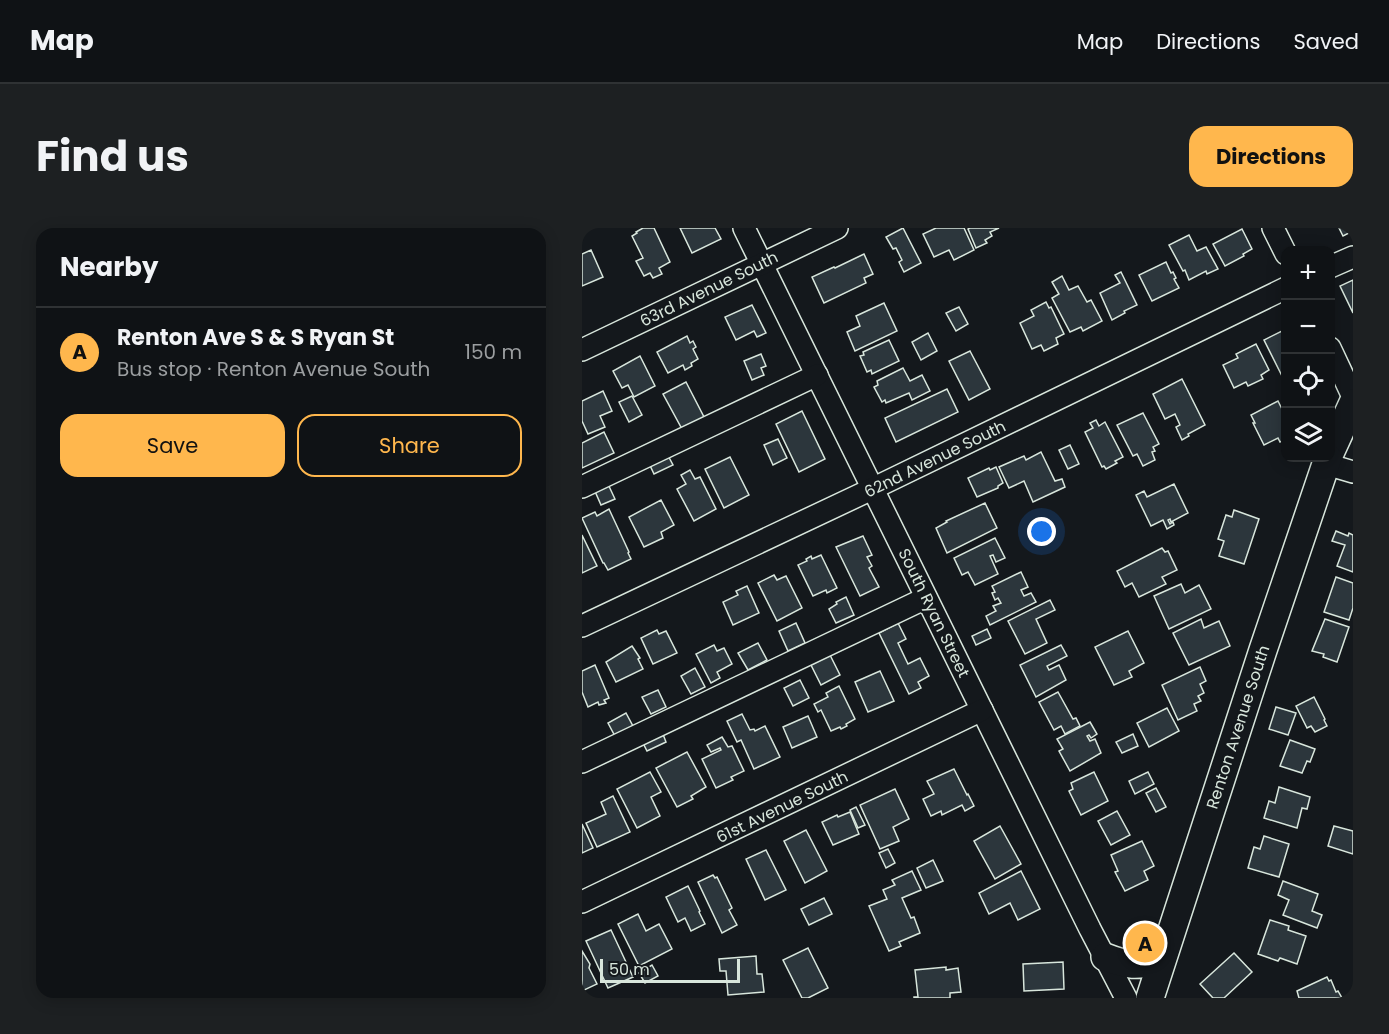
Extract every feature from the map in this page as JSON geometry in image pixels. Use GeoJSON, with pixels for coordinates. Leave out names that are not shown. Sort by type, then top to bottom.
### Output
{"type":"FeatureCollection","features":[{"type":"Feature","properties":{"kind":"main road","name":"Renton Avenue South"},"geometry":{"type":"LineString","coordinates":[[1335,443],[1353,403]]}},
{"type":"Feature","properties":{"kind":"main road","name":"Renton Avenue South"},"geometry":{"type":"LineString","coordinates":[[1150,998],[1327,462]]}},
{"type":"Feature","properties":{"kind":"main road"},"geometry":{"type":"LineString","coordinates":[[1105,957],[1120,963],[1139,965],[1161,961]]}},
{"type":"Feature","properties":{"kind":"street","name":"South Ryan Street"},"geometry":{"type":"LineString","coordinates":[[744,228],[1126,998]]}},
{"type":"Feature","properties":{"kind":"street","name":"63rd Avenue South"},"geometry":{"type":"LineString","coordinates":[[582,350],[837,228]]}},
{"type":"Feature","properties":{"kind":"street"},"geometry":{"type":"LineString","coordinates":[[1273,228],[1282,246]]}},
{"type":"Feature","properties":{"kind":"street"},"geometry":{"type":"LineString","coordinates":[[1335,265],[1353,257]]}},
{"type":"Feature","properties":{"kind":"street","name":"62nd Avenue South"},"geometry":{"type":"LineString","coordinates":[[582,626],[872,489],[1281,290]]}},
{"type":"Feature","properties":{"kind":"street"},"geometry":{"type":"LineString","coordinates":[[1333,354],[1353,397]]}},
{"type":"Feature","properties":{"kind":"street"},"geometry":{"type":"LineString","coordinates":[[582,487],[817,375]]}},
{"type":"Feature","properties":{"kind":"street"},"geometry":{"type":"LineString","coordinates":[[1335,462],[1353,472]]}},
{"type":"Feature","properties":{"kind":"street"},"geometry":{"type":"LineString","coordinates":[[582,762],[926,597]]}},
{"type":"Feature","properties":{"kind":"street","name":"61st Avenue South"},"geometry":{"type":"LineString","coordinates":[[582,902],[982,710]]}},
{"type":"Feature","properties":{"kind":"building"},"geometry":{"type":"Polygon","coordinates":[[[643,228],[654,228],[670,262],[659,268],[662,274],[653,278],[650,273],[644,276],[636,261],[643,258],[632,236],[643,228]]]}},
{"type":"Feature","properties":{"kind":"building"},"geometry":{"type":"Polygon","coordinates":[[[680,228],[715,228],[721,239],[692,253],[680,228]]]}},
{"type":"Feature","properties":{"kind":"building"},"geometry":{"type":"Polygon","coordinates":[[[903,228],[921,263],[904,272],[899,262],[902,260],[896,248],[893,249],[886,237],[903,228]]]}},
{"type":"Feature","properties":{"kind":"building"},"geometry":{"type":"Polygon","coordinates":[[[936,228],[964,228],[974,250],[954,260],[949,250],[934,257],[923,234],[936,228]]]}},
{"type":"Feature","properties":{"kind":"building"},"geometry":{"type":"Polygon","coordinates":[[[999,228],[990,232],[992,236],[985,240],[987,243],[976,248],[968,229],[999,228]]]}},
{"type":"Feature","properties":{"kind":"building"},"geometry":{"type":"Polygon","coordinates":[[[1339,228],[1353,228],[1353,231],[1343,236],[1339,228]]]}},
{"type":"Feature","properties":{"kind":"building"},"geometry":{"type":"Polygon","coordinates":[[[1242,229],[1252,249],[1225,266],[1213,244],[1242,229]]]}},
{"type":"Feature","properties":{"kind":"building"},"geometry":{"type":"Polygon","coordinates":[[[1189,235],[1197,251],[1206,247],[1218,269],[1207,274],[1206,271],[1189,280],[1169,245],[1189,235]]]}},
{"type":"Feature","properties":{"kind":"building"},"geometry":{"type":"Polygon","coordinates":[[[591,250],[603,277],[582,286],[582,254],[591,250]]]}},
{"type":"Feature","properties":{"kind":"building"},"geometry":{"type":"Polygon","coordinates":[[[864,254],[873,274],[864,278],[866,283],[824,303],[812,277],[864,254]]]}},
{"type":"Feature","properties":{"kind":"building"},"geometry":{"type":"Polygon","coordinates":[[[1166,262],[1179,288],[1152,301],[1139,275],[1166,262]]]}},
{"type":"Feature","properties":{"kind":"building"},"geometry":{"type":"Polygon","coordinates":[[[1121,272],[1137,305],[1112,320],[1100,293],[1120,283],[1115,275],[1121,272]]]}},
{"type":"Feature","properties":{"kind":"building"},"geometry":{"type":"Polygon","coordinates":[[[1062,276],[1069,290],[1078,286],[1087,302],[1091,300],[1102,321],[1083,331],[1081,327],[1070,332],[1052,298],[1059,294],[1052,282],[1062,276]]]}},
{"type":"Feature","properties":{"kind":"building"},"geometry":{"type":"Polygon","coordinates":[[[1353,280],[1353,313],[1340,286],[1353,280]]]}},
{"type":"Feature","properties":{"kind":"building"},"geometry":{"type":"Polygon","coordinates":[[[1046,302],[1049,308],[1051,307],[1064,334],[1056,338],[1058,344],[1044,351],[1041,345],[1032,349],[1020,323],[1034,316],[1031,310],[1046,302]]]}},
{"type":"Feature","properties":{"kind":"building"},"geometry":{"type":"Polygon","coordinates":[[[884,303],[897,331],[855,351],[847,332],[860,326],[856,316],[884,303]]]}},
{"type":"Feature","properties":{"kind":"building"},"geometry":{"type":"Polygon","coordinates":[[[752,305],[766,333],[757,337],[754,331],[736,340],[725,317],[752,305]]]}},
{"type":"Feature","properties":{"kind":"building"},"geometry":{"type":"Polygon","coordinates":[[[959,307],[968,324],[956,331],[946,313],[959,307]]]}},
{"type":"Feature","properties":{"kind":"building"},"geometry":{"type":"Polygon","coordinates":[[[1281,332],[1281,374],[1264,340],[1281,332]]]}},
{"type":"Feature","properties":{"kind":"building"},"geometry":{"type":"Polygon","coordinates":[[[928,333],[937,351],[921,360],[912,342],[928,333]]]}},
{"type":"Feature","properties":{"kind":"building"},"geometry":{"type":"Polygon","coordinates":[[[687,336],[690,343],[693,341],[696,347],[693,349],[698,359],[685,370],[683,365],[668,373],[657,352],[687,336]]]}},
{"type":"Feature","properties":{"kind":"building"},"geometry":{"type":"Polygon","coordinates":[[[889,340],[899,361],[872,374],[871,370],[867,372],[860,356],[864,355],[863,352],[889,340]]]}},
{"type":"Feature","properties":{"kind":"building"},"geometry":{"type":"Polygon","coordinates":[[[1256,344],[1269,370],[1261,375],[1263,379],[1248,386],[1246,382],[1234,388],[1223,365],[1238,358],[1236,354],[1256,344]]]}},
{"type":"Feature","properties":{"kind":"building"},"geometry":{"type":"Polygon","coordinates":[[[970,351],[990,389],[969,400],[949,361],[970,351]]]}},
{"type":"Feature","properties":{"kind":"building"},"geometry":{"type":"Polygon","coordinates":[[[761,354],[766,366],[761,368],[764,375],[752,380],[744,361],[761,354]]]}},
{"type":"Feature","properties":{"kind":"building"},"geometry":{"type":"Polygon","coordinates":[[[640,356],[655,386],[634,397],[628,385],[622,388],[613,371],[640,356]]]}},
{"type":"Feature","properties":{"kind":"building"},"geometry":{"type":"Polygon","coordinates":[[[903,368],[910,381],[922,375],[930,391],[912,400],[909,393],[886,403],[885,400],[882,402],[874,387],[878,385],[877,381],[903,368]]]}},
{"type":"Feature","properties":{"kind":"building"},"geometry":{"type":"Polygon","coordinates":[[[1182,379],[1205,425],[1182,440],[1176,427],[1180,425],[1175,414],[1165,419],[1153,394],[1182,379]]]}},
{"type":"Feature","properties":{"kind":"building"},"geometry":{"type":"Polygon","coordinates":[[[686,382],[704,417],[682,429],[663,394],[686,382]]]}},
{"type":"Feature","properties":{"kind":"building"},"geometry":{"type":"Polygon","coordinates":[[[947,389],[958,412],[896,442],[885,418],[947,389]]]}},
{"type":"Feature","properties":{"kind":"building"},"geometry":{"type":"Polygon","coordinates":[[[603,391],[612,411],[600,416],[605,427],[588,434],[582,421],[582,401],[603,391]]]}},
{"type":"Feature","properties":{"kind":"building"},"geometry":{"type":"Polygon","coordinates":[[[632,396],[642,415],[629,422],[619,402],[632,396]]]}},
{"type":"Feature","properties":{"kind":"building"},"geometry":{"type":"Polygon","coordinates":[[[1278,401],[1281,407],[1281,442],[1278,438],[1264,445],[1251,415],[1278,401]]]}},
{"type":"Feature","properties":{"kind":"building"},"geometry":{"type":"Polygon","coordinates":[[[802,411],[825,459],[799,472],[776,424],[802,411]]]}},
{"type":"Feature","properties":{"kind":"building"},"geometry":{"type":"Polygon","coordinates":[[[1143,413],[1159,444],[1153,447],[1155,460],[1143,466],[1137,454],[1133,456],[1117,425],[1143,413]]]}},
{"type":"Feature","properties":{"kind":"building"},"geometry":{"type":"Polygon","coordinates":[[[1096,420],[1099,426],[1105,422],[1123,457],[1106,469],[1102,467],[1085,432],[1093,428],[1090,423],[1096,420]]]}},
{"type":"Feature","properties":{"kind":"building"},"geometry":{"type":"Polygon","coordinates":[[[604,432],[614,453],[582,468],[582,443],[604,432]]]}},
{"type":"Feature","properties":{"kind":"building"},"geometry":{"type":"Polygon","coordinates":[[[778,439],[787,458],[773,465],[764,445],[778,439]]]}},
{"type":"Feature","properties":{"kind":"building"},"geometry":{"type":"Polygon","coordinates":[[[1070,445],[1079,464],[1068,469],[1059,450],[1070,445]]]}},
{"type":"Feature","properties":{"kind":"building"},"geometry":{"type":"Polygon","coordinates":[[[665,450],[673,465],[654,474],[647,459],[665,450]]]}},
{"type":"Feature","properties":{"kind":"building"},"geometry":{"type":"Polygon","coordinates":[[[1041,452],[1055,481],[1062,479],[1065,487],[1033,502],[1024,481],[1009,488],[999,467],[1024,456],[1026,460],[1041,452]]]}},
{"type":"Feature","properties":{"kind":"building"},"geometry":{"type":"Polygon","coordinates":[[[730,457],[749,495],[724,508],[705,469],[730,457]]]}},
{"type":"Feature","properties":{"kind":"building"},"geometry":{"type":"Polygon","coordinates":[[[996,467],[1003,483],[998,488],[977,497],[968,478],[996,467]]]}},
{"type":"Feature","properties":{"kind":"building"},"geometry":{"type":"Polygon","coordinates":[[[690,470],[695,479],[700,477],[716,509],[694,521],[677,489],[686,484],[681,475],[690,470]]]}},
{"type":"Feature","properties":{"kind":"building"},"geometry":{"type":"Polygon","coordinates":[[[607,482],[615,499],[601,505],[594,489],[607,482]]]}},
{"type":"Feature","properties":{"kind":"building"},"geometry":{"type":"Polygon","coordinates":[[[1174,484],[1188,513],[1171,522],[1170,519],[1168,520],[1174,525],[1167,529],[1163,520],[1151,526],[1136,495],[1144,491],[1147,497],[1174,484]]]}},
{"type":"Feature","properties":{"kind":"building"},"geometry":{"type":"Polygon","coordinates":[[[661,500],[674,525],[661,532],[663,538],[644,547],[629,517],[661,500]]]}},
{"type":"Feature","properties":{"kind":"building"},"geometry":{"type":"Polygon","coordinates":[[[985,503],[997,528],[947,553],[936,528],[985,503]]]}},
{"type":"Feature","properties":{"kind":"building"},"geometry":{"type":"Polygon","coordinates":[[[609,509],[631,559],[608,570],[582,518],[595,512],[597,516],[609,509]]]}},
{"type":"Feature","properties":{"kind":"building"},"geometry":{"type":"Polygon","coordinates":[[[1234,510],[1259,519],[1244,564],[1219,556],[1224,541],[1218,539],[1226,515],[1232,517],[1234,510]]]}},
{"type":"Feature","properties":{"kind":"building"},"geometry":{"type":"Polygon","coordinates":[[[1336,531],[1348,536],[1349,533],[1353,535],[1353,572],[1337,566],[1345,545],[1332,541],[1336,531]]]}},
{"type":"Feature","properties":{"kind":"building"},"geometry":{"type":"Polygon","coordinates":[[[582,535],[597,566],[582,573],[582,535]]]}},
{"type":"Feature","properties":{"kind":"building"},"geometry":{"type":"Polygon","coordinates":[[[863,536],[872,555],[867,557],[872,566],[869,568],[879,587],[860,596],[836,547],[863,536]]]}},
{"type":"Feature","properties":{"kind":"building"},"geometry":{"type":"Polygon","coordinates":[[[995,538],[1005,558],[996,562],[993,555],[990,556],[998,574],[975,585],[968,572],[962,575],[954,558],[995,538]]]}},
{"type":"Feature","properties":{"kind":"building"},"geometry":{"type":"Polygon","coordinates":[[[1162,548],[1165,552],[1168,551],[1177,570],[1162,577],[1166,584],[1139,597],[1132,583],[1125,587],[1117,571],[1162,548]]]}},
{"type":"Feature","properties":{"kind":"building"},"geometry":{"type":"Polygon","coordinates":[[[821,555],[837,588],[813,596],[798,565],[807,561],[806,559],[811,556],[812,559],[821,555]]]}},
{"type":"Feature","properties":{"kind":"building"},"geometry":{"type":"Polygon","coordinates":[[[1021,572],[1028,587],[1021,590],[1024,596],[1031,593],[1036,602],[990,625],[986,616],[996,611],[993,606],[1001,603],[998,598],[995,600],[992,586],[1021,572]]]}},
{"type":"Feature","properties":{"kind":"building"},"geometry":{"type":"Polygon","coordinates":[[[774,575],[777,580],[786,576],[802,608],[777,621],[758,583],[774,575]]]}},
{"type":"Feature","properties":{"kind":"building"},"geometry":{"type":"Polygon","coordinates":[[[1336,577],[1353,583],[1353,608],[1349,620],[1324,612],[1336,577]]]}},
{"type":"Feature","properties":{"kind":"building"},"geometry":{"type":"Polygon","coordinates":[[[1181,584],[1185,593],[1199,585],[1211,609],[1169,629],[1154,596],[1181,584]]]}},
{"type":"Feature","properties":{"kind":"building"},"geometry":{"type":"Polygon","coordinates":[[[747,586],[759,613],[733,625],[723,602],[738,595],[736,591],[747,586]]]}},
{"type":"Feature","properties":{"kind":"building"},"geometry":{"type":"Polygon","coordinates":[[[846,597],[854,615],[836,623],[829,609],[846,597]]]}},
{"type":"Feature","properties":{"kind":"building"},"geometry":{"type":"Polygon","coordinates":[[[1050,600],[1055,610],[1036,619],[1047,643],[1025,654],[1008,621],[1050,600]]]}},
{"type":"Feature","properties":{"kind":"building"},"geometry":{"type":"Polygon","coordinates":[[[1201,619],[1204,628],[1219,621],[1230,646],[1189,665],[1173,633],[1201,619]]]}},
{"type":"Feature","properties":{"kind":"building"},"geometry":{"type":"Polygon","coordinates":[[[1325,619],[1349,627],[1337,662],[1323,657],[1324,654],[1312,651],[1325,619]]]}},
{"type":"Feature","properties":{"kind":"building"},"geometry":{"type":"Polygon","coordinates":[[[796,623],[805,643],[788,651],[779,631],[796,623]]]}},
{"type":"Feature","properties":{"kind":"building"},"geometry":{"type":"Polygon","coordinates":[[[898,623],[906,639],[898,643],[908,664],[920,658],[929,676],[918,682],[921,688],[909,694],[879,633],[898,623]]]}},
{"type":"Feature","properties":{"kind":"building"},"geometry":{"type":"Polygon","coordinates":[[[987,629],[991,638],[976,645],[972,636],[987,629]]]}},
{"type":"Feature","properties":{"kind":"building"},"geometry":{"type":"Polygon","coordinates":[[[657,630],[659,634],[666,631],[677,653],[653,664],[641,638],[657,630]]]}},
{"type":"Feature","properties":{"kind":"building"},"geometry":{"type":"Polygon","coordinates":[[[1128,631],[1144,663],[1129,671],[1132,677],[1114,685],[1095,647],[1128,631]]]}},
{"type":"Feature","properties":{"kind":"building"},"geometry":{"type":"Polygon","coordinates":[[[758,643],[767,660],[748,670],[738,653],[758,643]]]}},
{"type":"Feature","properties":{"kind":"building"},"geometry":{"type":"Polygon","coordinates":[[[714,645],[717,651],[724,648],[732,664],[717,672],[720,678],[711,683],[696,654],[714,645]]]}},
{"type":"Feature","properties":{"kind":"building"},"geometry":{"type":"Polygon","coordinates":[[[1061,645],[1067,656],[1047,666],[1049,670],[1059,665],[1066,680],[1036,697],[1020,665],[1061,645]]]}},
{"type":"Feature","properties":{"kind":"building"},"geometry":{"type":"Polygon","coordinates":[[[632,646],[640,658],[638,659],[643,669],[616,682],[606,662],[632,646]]]}},
{"type":"Feature","properties":{"kind":"building"},"geometry":{"type":"Polygon","coordinates":[[[830,655],[840,675],[821,685],[811,665],[830,655]]]}},
{"type":"Feature","properties":{"kind":"building"},"geometry":{"type":"Polygon","coordinates":[[[595,665],[609,698],[604,700],[606,703],[599,705],[598,702],[588,707],[582,692],[582,671],[595,665]]]}},
{"type":"Feature","properties":{"kind":"building"},"geometry":{"type":"Polygon","coordinates":[[[1200,667],[1206,681],[1200,684],[1204,693],[1198,696],[1201,701],[1194,704],[1197,711],[1178,720],[1162,685],[1200,667]]]}},
{"type":"Feature","properties":{"kind":"building"},"geometry":{"type":"Polygon","coordinates":[[[695,668],[705,687],[691,694],[681,676],[695,668]]]}},
{"type":"Feature","properties":{"kind":"building"},"geometry":{"type":"Polygon","coordinates":[[[880,671],[894,701],[868,712],[855,682],[880,671]]]}},
{"type":"Feature","properties":{"kind":"building"},"geometry":{"type":"Polygon","coordinates":[[[800,680],[809,698],[793,706],[784,688],[800,680]]]}},
{"type":"Feature","properties":{"kind":"building"},"geometry":{"type":"Polygon","coordinates":[[[839,686],[855,719],[841,729],[840,727],[831,731],[821,710],[818,712],[814,704],[828,697],[826,693],[839,686]]]}},
{"type":"Feature","properties":{"kind":"building"},"geometry":{"type":"Polygon","coordinates":[[[658,690],[666,707],[651,714],[642,697],[658,690]]]}},
{"type":"Feature","properties":{"kind":"building"},"geometry":{"type":"Polygon","coordinates":[[[1058,692],[1073,719],[1076,718],[1080,726],[1065,734],[1061,726],[1054,730],[1039,702],[1058,692]]]}},
{"type":"Feature","properties":{"kind":"building"},"geometry":{"type":"Polygon","coordinates":[[[1314,697],[1327,726],[1315,732],[1311,726],[1307,728],[1296,706],[1314,697]]]}},
{"type":"Feature","properties":{"kind":"building"},"geometry":{"type":"Polygon","coordinates":[[[1276,707],[1296,713],[1288,735],[1269,729],[1276,707]]]}},
{"type":"Feature","properties":{"kind":"building"},"geometry":{"type":"Polygon","coordinates":[[[1167,708],[1179,731],[1149,747],[1137,723],[1167,708]]]}},
{"type":"Feature","properties":{"kind":"building"},"geometry":{"type":"Polygon","coordinates":[[[626,713],[634,728],[616,738],[608,723],[626,713]]]}},
{"type":"Feature","properties":{"kind":"building"},"geometry":{"type":"Polygon","coordinates":[[[742,714],[750,730],[755,731],[765,726],[780,757],[754,769],[741,740],[737,742],[727,721],[742,714]]]}},
{"type":"Feature","properties":{"kind":"building"},"geometry":{"type":"Polygon","coordinates":[[[808,716],[817,737],[792,748],[783,727],[808,716]]]}},
{"type":"Feature","properties":{"kind":"building"},"geometry":{"type":"Polygon","coordinates":[[[1090,722],[1097,734],[1091,738],[1087,736],[1090,741],[1095,739],[1101,753],[1070,771],[1059,751],[1063,749],[1057,739],[1090,722]]]}},
{"type":"Feature","properties":{"kind":"building"},"geometry":{"type":"Polygon","coordinates":[[[661,729],[666,742],[647,751],[641,739],[661,729]]]}},
{"type":"Feature","properties":{"kind":"building"},"geometry":{"type":"Polygon","coordinates":[[[1133,734],[1138,746],[1122,753],[1116,742],[1133,734]]]}},
{"type":"Feature","properties":{"kind":"building"},"geometry":{"type":"Polygon","coordinates":[[[722,737],[728,747],[732,746],[744,771],[731,777],[733,780],[716,788],[702,759],[721,750],[720,748],[711,752],[707,745],[722,737]]]}},
{"type":"Feature","properties":{"kind":"building"},"geometry":{"type":"Polygon","coordinates":[[[1290,740],[1315,749],[1302,773],[1280,766],[1290,740]]]}},
{"type":"Feature","properties":{"kind":"building"},"geometry":{"type":"Polygon","coordinates":[[[687,752],[706,787],[691,796],[693,799],[677,807],[656,768],[687,752]]]}},
{"type":"Feature","properties":{"kind":"building"},"geometry":{"type":"Polygon","coordinates":[[[954,769],[974,806],[965,811],[962,805],[942,815],[941,811],[931,816],[923,799],[934,794],[927,781],[954,769]]]}},
{"type":"Feature","properties":{"kind":"building"},"geometry":{"type":"Polygon","coordinates":[[[650,772],[661,792],[651,797],[660,816],[637,828],[617,789],[650,772]]]}},
{"type":"Feature","properties":{"kind":"building"},"geometry":{"type":"Polygon","coordinates":[[[1094,772],[1108,801],[1081,815],[1069,791],[1073,789],[1071,783],[1094,772]]]}},
{"type":"Feature","properties":{"kind":"building"},"geometry":{"type":"Polygon","coordinates":[[[1148,772],[1154,784],[1135,794],[1129,781],[1148,772]]]}},
{"type":"Feature","properties":{"kind":"building"},"geometry":{"type":"Polygon","coordinates":[[[1279,787],[1310,797],[1307,809],[1302,808],[1297,828],[1264,818],[1269,801],[1275,803],[1279,787]]]}},
{"type":"Feature","properties":{"kind":"building"},"geometry":{"type":"Polygon","coordinates":[[[1156,788],[1166,807],[1156,812],[1146,793],[1156,788]]]}},
{"type":"Feature","properties":{"kind":"building"},"geometry":{"type":"Polygon","coordinates":[[[895,789],[909,819],[893,827],[899,841],[880,849],[860,805],[895,789]]]}},
{"type":"Feature","properties":{"kind":"building"},"geometry":{"type":"Polygon","coordinates":[[[613,796],[630,832],[597,847],[586,823],[606,814],[601,802],[613,796]]]}},
{"type":"Feature","properties":{"kind":"building"},"geometry":{"type":"Polygon","coordinates":[[[856,807],[865,825],[858,828],[850,810],[856,807]]]}},
{"type":"Feature","properties":{"kind":"building"},"geometry":{"type":"Polygon","coordinates":[[[1117,811],[1130,835],[1111,845],[1098,821],[1117,811]]]}},
{"type":"Feature","properties":{"kind":"building"},"geometry":{"type":"Polygon","coordinates":[[[850,812],[859,834],[833,845],[822,822],[850,812]]]}},
{"type":"Feature","properties":{"kind":"building"},"geometry":{"type":"Polygon","coordinates":[[[582,824],[593,848],[582,853],[582,824]]]}},
{"type":"Feature","properties":{"kind":"building"},"geometry":{"type":"Polygon","coordinates":[[[1000,826],[1021,864],[995,879],[974,841],[1000,826]]]}},
{"type":"Feature","properties":{"kind":"building"},"geometry":{"type":"Polygon","coordinates":[[[1334,826],[1353,831],[1353,854],[1328,846],[1334,826]]]}},
{"type":"Feature","properties":{"kind":"building"},"geometry":{"type":"Polygon","coordinates":[[[806,830],[827,871],[805,883],[784,841],[806,830]]]}},
{"type":"Feature","properties":{"kind":"building"},"geometry":{"type":"Polygon","coordinates":[[[1264,836],[1289,844],[1279,877],[1248,868],[1254,847],[1260,849],[1264,836]]]}},
{"type":"Feature","properties":{"kind":"building"},"geometry":{"type":"Polygon","coordinates":[[[1142,841],[1154,866],[1144,871],[1148,880],[1125,891],[1115,872],[1118,871],[1111,855],[1142,841]]]}},
{"type":"Feature","properties":{"kind":"building"},"geometry":{"type":"Polygon","coordinates":[[[888,849],[895,863],[886,868],[879,853],[888,849]]]}},
{"type":"Feature","properties":{"kind":"building"},"geometry":{"type":"Polygon","coordinates":[[[766,850],[786,890],[765,900],[746,859],[766,850]]]}},
{"type":"Feature","properties":{"kind":"building"},"geometry":{"type":"Polygon","coordinates":[[[933,860],[943,881],[926,888],[917,868],[933,860]]]}},
{"type":"Feature","properties":{"kind":"building"},"geometry":{"type":"Polygon","coordinates":[[[912,871],[921,890],[902,898],[911,918],[914,917],[920,933],[899,942],[901,946],[889,951],[869,906],[887,899],[883,890],[895,885],[892,880],[912,871]]]}},
{"type":"Feature","properties":{"kind":"building"},"geometry":{"type":"Polygon","coordinates":[[[1021,871],[1040,909],[1018,920],[1010,903],[989,914],[979,893],[1021,871]]]}},
{"type":"Feature","properties":{"kind":"building"},"geometry":{"type":"Polygon","coordinates":[[[713,875],[717,877],[732,908],[729,910],[737,925],[722,933],[698,882],[713,875]]]}},
{"type":"Feature","properties":{"kind":"building"},"geometry":{"type":"Polygon","coordinates":[[[1283,881],[1318,894],[1312,911],[1322,915],[1317,928],[1283,915],[1289,900],[1278,895],[1283,881]]]}},
{"type":"Feature","properties":{"kind":"building"},"geometry":{"type":"Polygon","coordinates":[[[688,886],[705,924],[691,931],[685,918],[678,922],[666,897],[688,886]]]}},
{"type":"Feature","properties":{"kind":"building"},"geometry":{"type":"Polygon","coordinates":[[[824,898],[832,914],[809,925],[801,909],[824,898]]]}},
{"type":"Feature","properties":{"kind":"building"},"geometry":{"type":"Polygon","coordinates":[[[638,914],[646,931],[659,924],[672,949],[639,966],[618,924],[638,914]]]}},
{"type":"Feature","properties":{"kind":"building"},"geometry":{"type":"Polygon","coordinates":[[[1270,920],[1289,926],[1288,930],[1306,936],[1297,964],[1280,958],[1278,961],[1258,954],[1270,920]]]}},
{"type":"Feature","properties":{"kind":"building"},"geometry":{"type":"Polygon","coordinates":[[[611,930],[633,977],[608,988],[586,941],[611,930]]]}},
{"type":"Feature","properties":{"kind":"building"},"geometry":{"type":"Polygon","coordinates":[[[808,948],[828,988],[808,998],[802,998],[783,960],[808,948]]]}},
{"type":"Feature","properties":{"kind":"building"},"geometry":{"type":"Polygon","coordinates":[[[582,951],[590,964],[589,968],[597,984],[582,991],[582,951]]]}},
{"type":"Feature","properties":{"kind":"building"},"geometry":{"type":"Polygon","coordinates":[[[1234,953],[1252,972],[1224,998],[1213,998],[1200,984],[1234,953]]]}},
{"type":"Feature","properties":{"kind":"building"},"geometry":{"type":"Polygon","coordinates":[[[756,956],[757,974],[762,974],[764,992],[728,995],[726,971],[720,971],[719,959],[756,956]]]}},
{"type":"Feature","properties":{"kind":"building"},"geometry":{"type":"Polygon","coordinates":[[[1063,962],[1064,989],[1024,991],[1023,964],[1063,962]]]}},
{"type":"Feature","properties":{"kind":"building"},"geometry":{"type":"Polygon","coordinates":[[[652,965],[658,976],[645,983],[639,973],[652,965]]]}},
{"type":"Feature","properties":{"kind":"building"},"geometry":{"type":"Polygon","coordinates":[[[946,967],[946,970],[958,968],[961,992],[950,993],[950,998],[914,998],[918,997],[915,970],[946,967]]]}},
{"type":"Feature","properties":{"kind":"building"},"geometry":{"type":"Polygon","coordinates":[[[1327,977],[1342,998],[1299,998],[1297,991],[1327,977]]]}},
{"type":"Feature","properties":{"kind":"place","name":"Renton Ave S & S Ryan St"},"geometry":{"type":"Point","coordinates":[1145,943]}}]}
